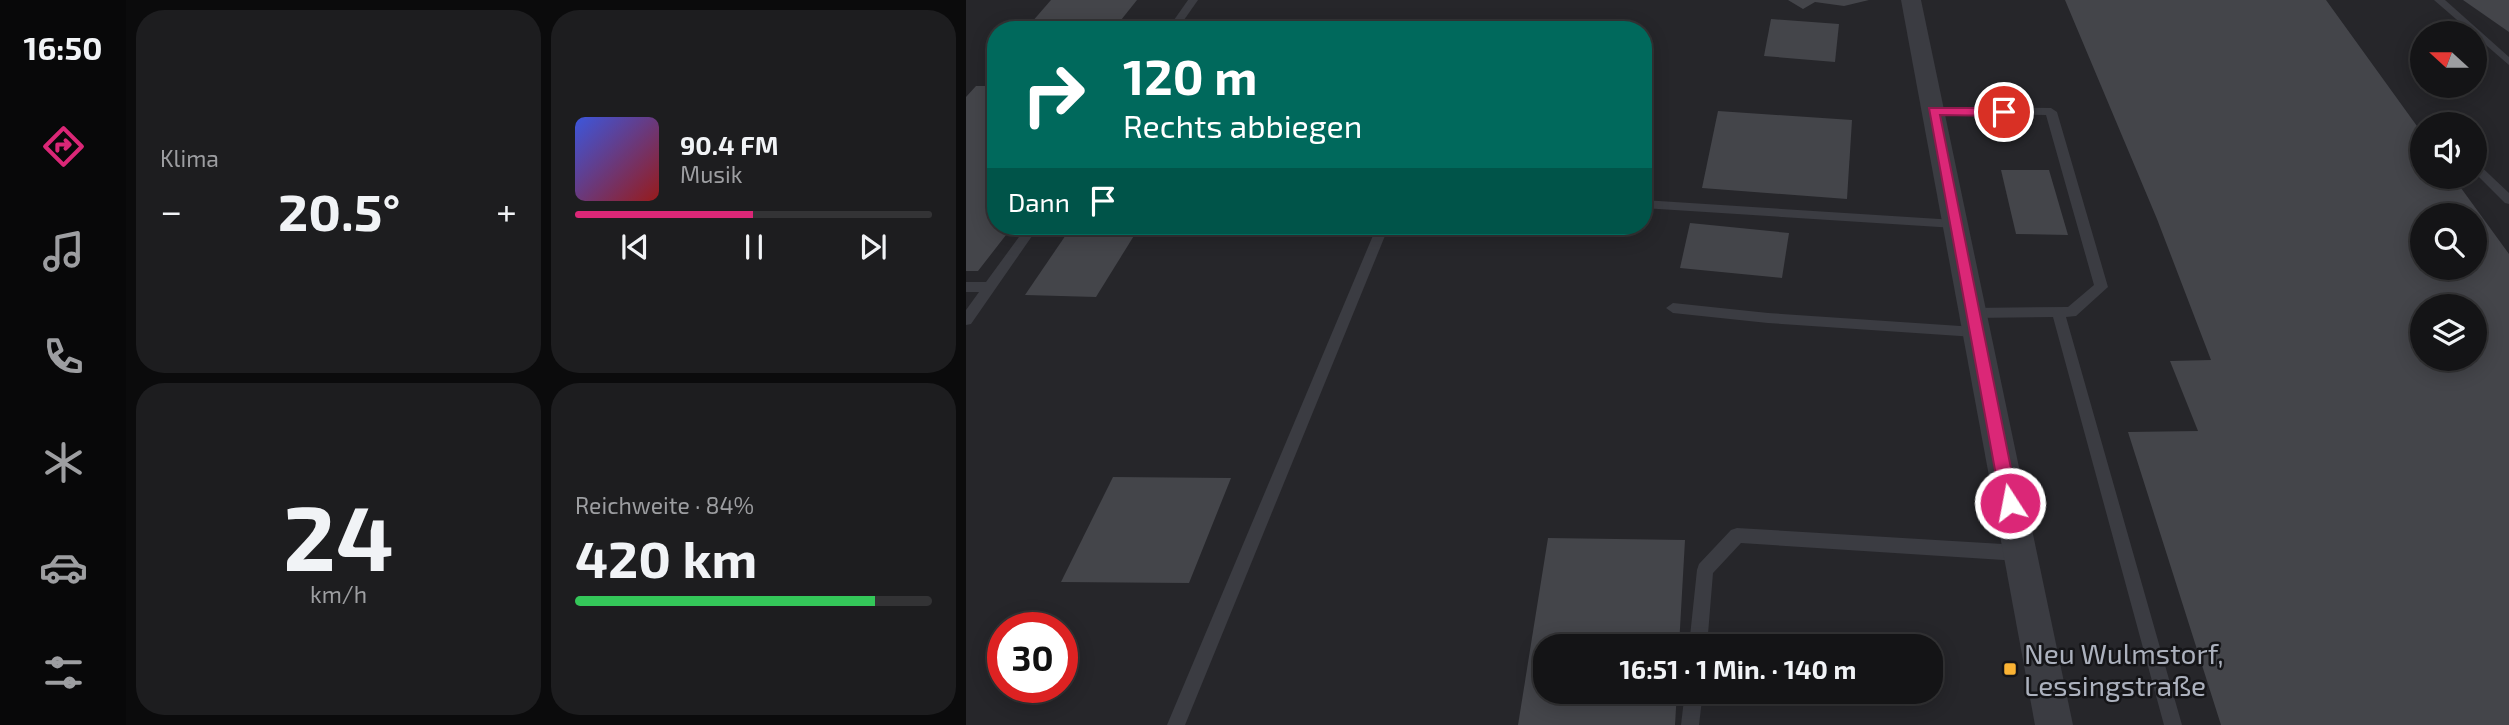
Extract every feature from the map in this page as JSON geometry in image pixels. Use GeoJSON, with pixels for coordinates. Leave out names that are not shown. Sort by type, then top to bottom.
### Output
{"type":"FeatureCollection","features":[{"type":"Feature","properties":{"kind":"street"},"geometry":{"type":"LineString","coordinates":[[1911,0],[2054,725]]}},
{"type":"Feature","properties":{"kind":"lane"},"geometry":{"type":"LineString","coordinates":[[1178,21],[1193,0]]}},
{"type":"Feature","properties":{"kind":"lane"},"geometry":{"type":"LineString","coordinates":[[2439,0],[2509,62]]}},
{"type":"Feature","properties":{"kind":"lane"},"geometry":{"type":"LineString","coordinates":[[1673,308],[1768,318],[1973,323],[2071,312],[2101,287],[2051,112],[1933,111]]}},
{"type":"Feature","properties":{"kind":"lane"},"geometry":{"type":"LineString","coordinates":[[2487,177],[2509,200]]}},
{"type":"Feature","properties":{"kind":"lane"},"geometry":{"type":"LineString","coordinates":[[1652,205],[1955,225]]}},
{"type":"Feature","properties":{"kind":"lane"},"geometry":{"type":"LineString","coordinates":[[966,320],[1027,235]]}},
{"type":"Feature","properties":{"kind":"lane"},"geometry":{"type":"LineString","coordinates":[[1176,725],[1379,235]]}},
{"type":"Feature","properties":{"kind":"lane"},"geometry":{"type":"LineString","coordinates":[[966,287],[990,287]]}},
{"type":"Feature","properties":{"kind":"lane"},"geometry":{"type":"LineString","coordinates":[[2058,312],[2174,725]]}},
{"type":"Feature","properties":{"kind":"lane"},"geometry":{"type":"LineString","coordinates":[[1699,634],[1705,570],[1737,535],[2019,552]]}},
{"type":"Feature","properties":{"kind":"lane"},"geometry":{"type":"LineString","coordinates":[[1690,725],[1692,704]]}},
{"type":"Feature","properties":{"kind":"shaded area"},"geometry":{"type":"Polygon","coordinates":[[[966,0],[2509,0],[2509,725],[966,725],[966,0]]]}},
{"type":"Feature","properties":{"kind":"building"},"geometry":{"type":"Polygon","coordinates":[[[1051,0],[1137,0],[1120,21],[1033,21],[1051,0]]]}},
{"type":"Feature","properties":{"kind":"building"},"geometry":{"type":"Polygon","coordinates":[[[1788,0],[1869,0],[1844,6],[1815,2],[1803,9],[1788,0]]]}},
{"type":"Feature","properties":{"kind":"building"},"geometry":{"type":"Polygon","coordinates":[[[2065,0],[2326,0],[2410,116],[2410,189],[2462,189],[2472,203],[2410,203],[2410,280],[2487,280],[2487,224],[2509,254],[2509,725],[2221,725],[2128,432],[2198,431],[2170,361],[2211,360],[2157,219],[2065,0]]]}},
{"type":"Feature","properties":{"kind":"building"},"geometry":{"type":"Polygon","coordinates":[[[2463,0],[2509,0],[2509,32],[2463,0]]]}},
{"type":"Feature","properties":{"kind":"building"},"geometry":{"type":"Polygon","coordinates":[[[1771,19],[1839,24],[1835,62],[1764,56],[1771,19]]]}},
{"type":"Feature","properties":{"kind":"building"},"geometry":{"type":"Polygon","coordinates":[[[976,86],[987,86],[987,235],[1006,235],[978,271],[966,271],[966,97],[976,86]]]}},
{"type":"Feature","properties":{"kind":"building"},"geometry":{"type":"Polygon","coordinates":[[[1718,111],[1852,120],[1847,199],[1702,188],[1718,111]]]}},
{"type":"Feature","properties":{"kind":"building"},"geometry":{"type":"Polygon","coordinates":[[[2001,170],[2049,170],[2068,235],[2016,234],[2001,170]]]}},
{"type":"Feature","properties":{"kind":"building"},"geometry":{"type":"Polygon","coordinates":[[[1690,223],[1789,233],[1782,278],[1680,268],[1690,223]]]}},
{"type":"Feature","properties":{"kind":"building"},"geometry":{"type":"Polygon","coordinates":[[[1066,235],[1134,235],[1096,297],[1025,295],[1066,235]]]}},
{"type":"Feature","properties":{"kind":"building"},"geometry":{"type":"Polygon","coordinates":[[[1113,477],[1231,478],[1189,583],[1061,582],[1113,477]]]}},
{"type":"Feature","properties":{"kind":"building"},"geometry":{"type":"Polygon","coordinates":[[[1548,538],[1685,540],[1680,634],[1533,634],[1533,704],[1676,704],[1675,725],[1518,725],[1548,538]]]}},
{"type":"Feature","properties":{"kind":"place","name":"Neu Wulmstorf, Lessingstraße"},"geometry":{"type":"Point","coordinates":[2010,669]}},
{"type":"Feature","properties":{"kind":"route"},"geometry":{"type":"LineString","coordinates":[[2004,112],[1933,111],[2010,503]]}}]}
